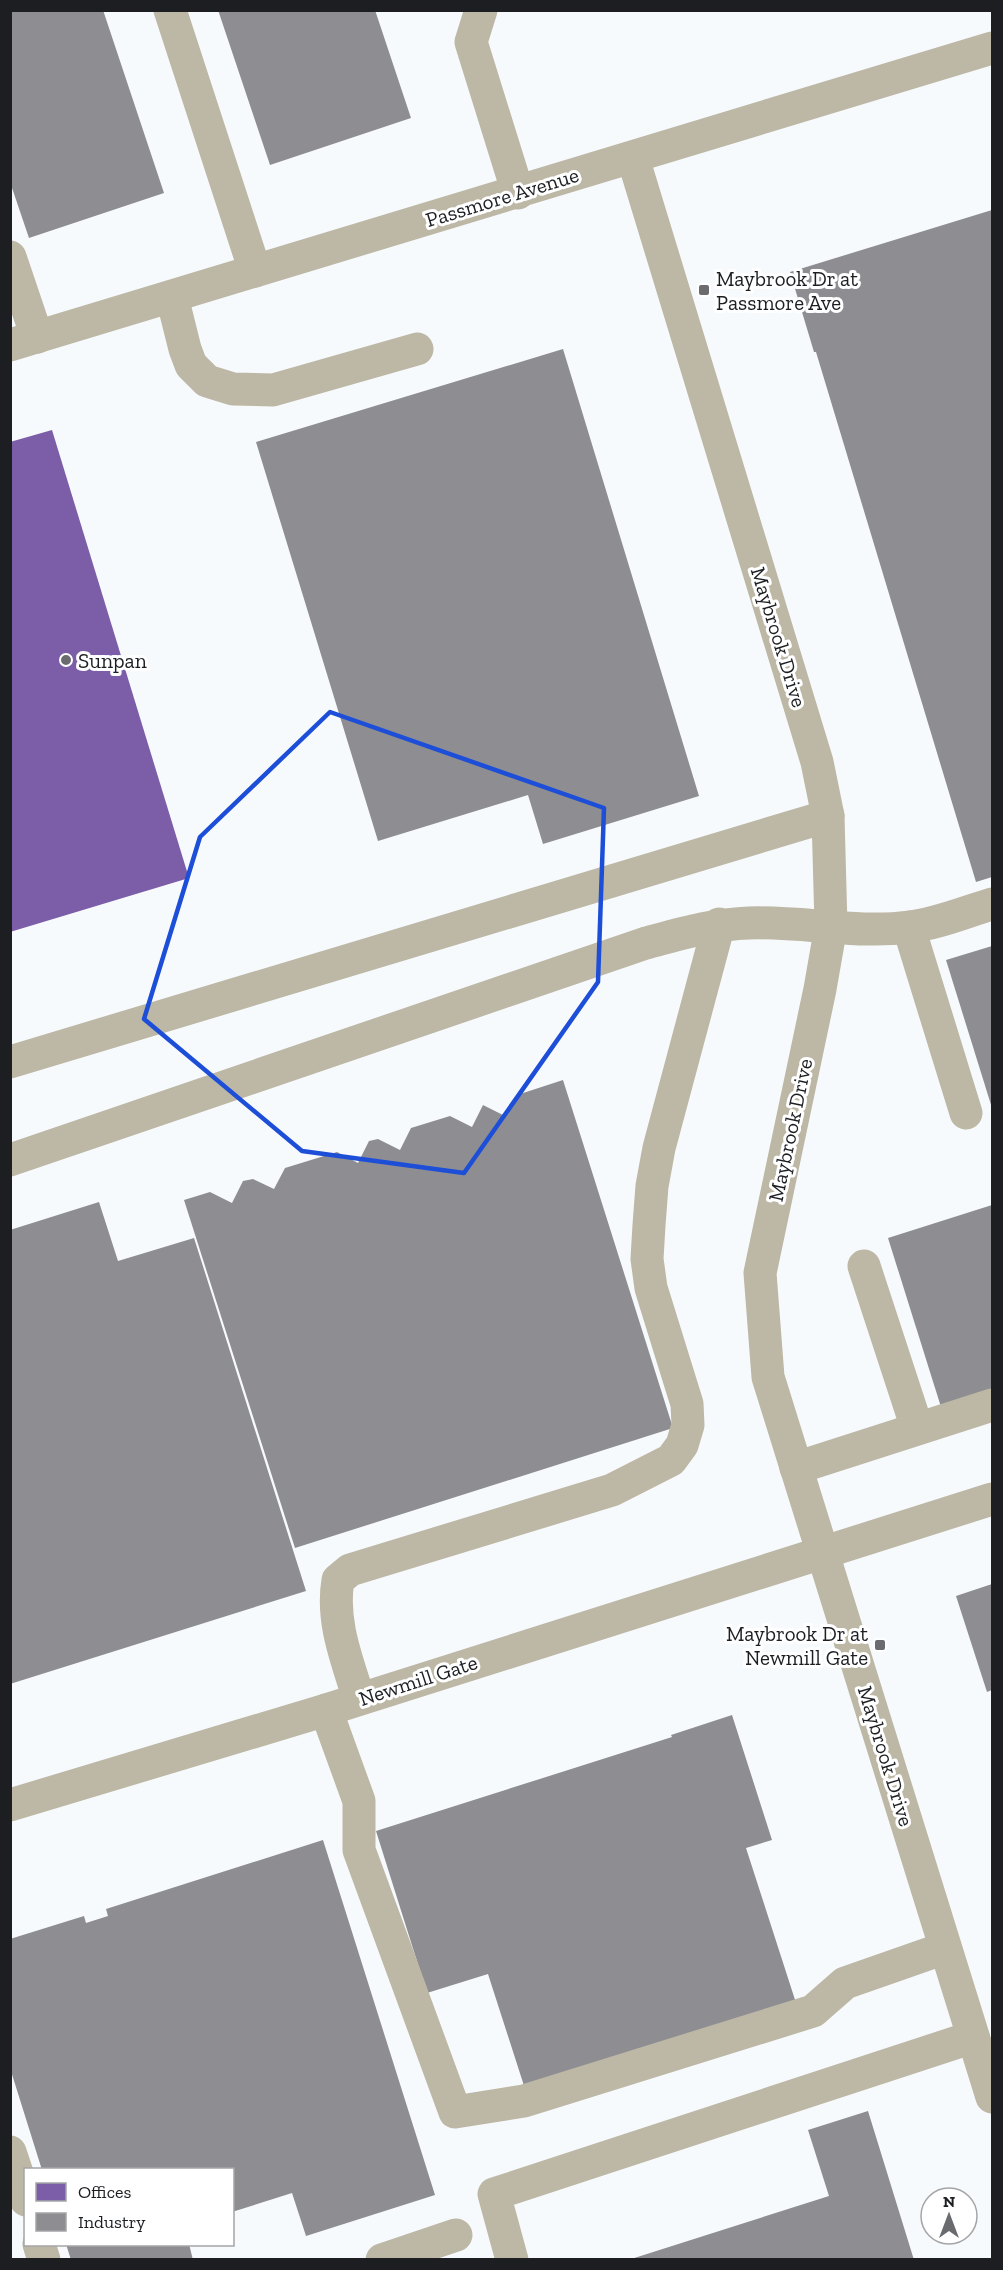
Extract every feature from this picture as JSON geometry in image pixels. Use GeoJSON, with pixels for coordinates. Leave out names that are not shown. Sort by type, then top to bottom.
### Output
{"type":"FeatureCollection","features":[{"type":"Feature","properties":{"kind":"street"},"geometry":{"type":"LineString","coordinates":[[170,10],[255,272]]}},
{"type":"Feature","properties":{"kind":"street"},"geometry":{"type":"LineString","coordinates":[[457,10],[462,27],[471,42],[518,193]]}},
{"type":"Feature","properties":{"kind":"street"},"geometry":{"type":"LineString","coordinates":[[471,42],[481,10]]}},
{"type":"Feature","properties":{"kind":"street","name":"Passmore Avenue"},"geometry":{"type":"LineString","coordinates":[[24,341],[993,48]]}},
{"type":"Feature","properties":{"kind":"street","name":"Maybrook Drive"},"geometry":{"type":"LineString","coordinates":[[633,158],[817,762],[828,816],[831,926],[820,989],[760,1273],[768,1377],[993,2097]]}},
{"type":"Feature","properties":{"kind":"street"},"geometry":{"type":"LineString","coordinates":[[10,257],[24,341]]}},
{"type":"Feature","properties":{"kind":"street"},"geometry":{"type":"LineString","coordinates":[[171,297],[191,365],[207,381],[233,389],[273,390],[417,349]]}},
{"type":"Feature","properties":{"kind":"street"},"geometry":{"type":"LineString","coordinates":[[10,1062],[828,816]]}},
{"type":"Feature","properties":{"kind":"street"},"geometry":{"type":"LineString","coordinates":[[10,1160],[646,943],[719,924],[751,922],[909,928],[993,904]]}},
{"type":"Feature","properties":{"kind":"street"},"geometry":{"type":"LineString","coordinates":[[359,1699],[340,1638],[336,1615],[338,1580],[350,1570],[612,1490],[671,1460],[682,1445],[688,1425],[687,1404],[651,1288],[647,1259],[649,1225],[652,1186],[659,1148],[719,924]]}},
{"type":"Feature","properties":{"kind":"street"},"geometry":{"type":"LineString","coordinates":[[909,928],[966,1113]]}},
{"type":"Feature","properties":{"kind":"street"},"geometry":{"type":"LineString","coordinates":[[864,1266],[917,1428]]}},
{"type":"Feature","properties":{"kind":"street"},"geometry":{"type":"LineString","coordinates":[[796,1468],[993,1405]]}},
{"type":"Feature","properties":{"kind":"street","name":"Newmill Gate"},"geometry":{"type":"LineString","coordinates":[[10,1805],[326,1710],[993,1500]]}},
{"type":"Feature","properties":{"kind":"street"},"geometry":{"type":"LineString","coordinates":[[326,1710],[359,1801],[358,1850],[455,2112],[524,2102],[813,2012],[845,1983],[945,1948]]}},
{"type":"Feature","properties":{"kind":"street"},"geometry":{"type":"LineString","coordinates":[[512,2259],[494,2194],[973,2037]]}},
{"type":"Feature","properties":{"kind":"street"},"geometry":{"type":"LineString","coordinates":[[10,2152],[24,2194]]}},
{"type":"Feature","properties":{"kind":"street"},"geometry":{"type":"LineString","coordinates":[[382,2259],[456,2235]]}},
{"type":"Feature","properties":{"kind":"highlighted area"},"geometry":{"type":"Polygon","coordinates":[[[330,712],[604,808],[598,982],[464,1173],[302,1151],[144,1019],[200,837],[330,712]]]}},
{"type":"Feature","properties":{"kind":"building: Offices","name":"Sunpan"},"geometry":{"type":"Polygon","coordinates":[[[52,430],[189,878],[10,932],[10,442],[52,430]]]}},
{"type":"Feature","properties":{"kind":"building: Industry"},"geometry":{"type":"Polygon","coordinates":[[[10,10],[103,10],[164,193],[29,238],[10,182],[10,10]]]}},
{"type":"Feature","properties":{"kind":"building: Industry"},"geometry":{"type":"Polygon","coordinates":[[[218,10],[375,10],[411,118],[270,165],[218,10]]]}},
{"type":"Feature","properties":{"kind":"building: Industry"},"geometry":{"type":"Polygon","coordinates":[[[992,210],[992,877],[976,882],[790,272],[992,210]]]}},
{"type":"Feature","properties":{"kind":"building: Industry"},"geometry":{"type":"Polygon","coordinates":[[[563,349],[699,796],[543,844],[528,795],[378,841],[256,442],[563,349]]]}},
{"type":"Feature","properties":{"kind":"building: Industry"},"geometry":{"type":"Polygon","coordinates":[[[992,946],[992,1108],[946,960],[992,946]]]}},
{"type":"Feature","properties":{"kind":"building: Industry"},"geometry":{"type":"Polygon","coordinates":[[[563,1080],[673,1428],[295,1548],[184,1200],[210,1192],[232,1203],[243,1181],[253,1179],[274,1189],[285,1168],[337,1152],[358,1163],[369,1141],[378,1139],[400,1150],[411,1128],[450,1116],[472,1127],[483,1105],[505,1116],[517,1095],[563,1080]]]}},
{"type":"Feature","properties":{"kind":"building: Industry"},"geometry":{"type":"Polygon","coordinates":[[[99,1202],[118,1261],[194,1238],[306,1591],[10,1684],[10,1230],[99,1202]]]}},
{"type":"Feature","properties":{"kind":"building: Industry"},"geometry":{"type":"Polygon","coordinates":[[[992,1205],[992,1391],[941,1407],[888,1238],[992,1205]]]}},
{"type":"Feature","properties":{"kind":"building: Industry"},"geometry":{"type":"Polygon","coordinates":[[[992,1584],[992,1690],[987,1692],[956,1596],[992,1584]]]}},
{"type":"Feature","properties":{"kind":"building: Industry"},"geometry":{"type":"Polygon","coordinates":[[[732,1715],[772,1840],[746,1848],[797,2006],[526,2092],[488,1974],[427,1993],[376,1831],[672,1737],[671,1735],[732,1715]]]}},
{"type":"Feature","properties":{"kind":"building: Industry"},"geometry":{"type":"Polygon","coordinates":[[[323,1840],[435,2195],[306,2236],[292,2193],[234,2211],[234,2168],[41,2168],[10,2068],[10,1939],[84,1916],[86,1923],[108,1916],[106,1909],[323,1840]]]}},
{"type":"Feature","properties":{"kind":"building: Industry"},"geometry":{"type":"Polygon","coordinates":[[[868,2111],[914,2260],[628,2260],[829,2196],[808,2130],[868,2111]]]}},
{"type":"Feature","properties":{"kind":"building: Industry"},"geometry":{"type":"Polygon","coordinates":[[[67,2246],[190,2246],[193,2260],[71,2260],[67,2246]]]}},
{"type":"Feature","properties":{"kind":"place","name":"Maybrook Dr at Passmore Ave"},"geometry":{"type":"Point","coordinates":[704,290]}},
{"type":"Feature","properties":{"kind":"place","name":"Sunpan"},"geometry":{"type":"Point","coordinates":[66,660]}},
{"type":"Feature","properties":{"kind":"place","name":"Maybrook Dr at Newmill Gate"},"geometry":{"type":"Point","coordinates":[880,1645]}}]}
